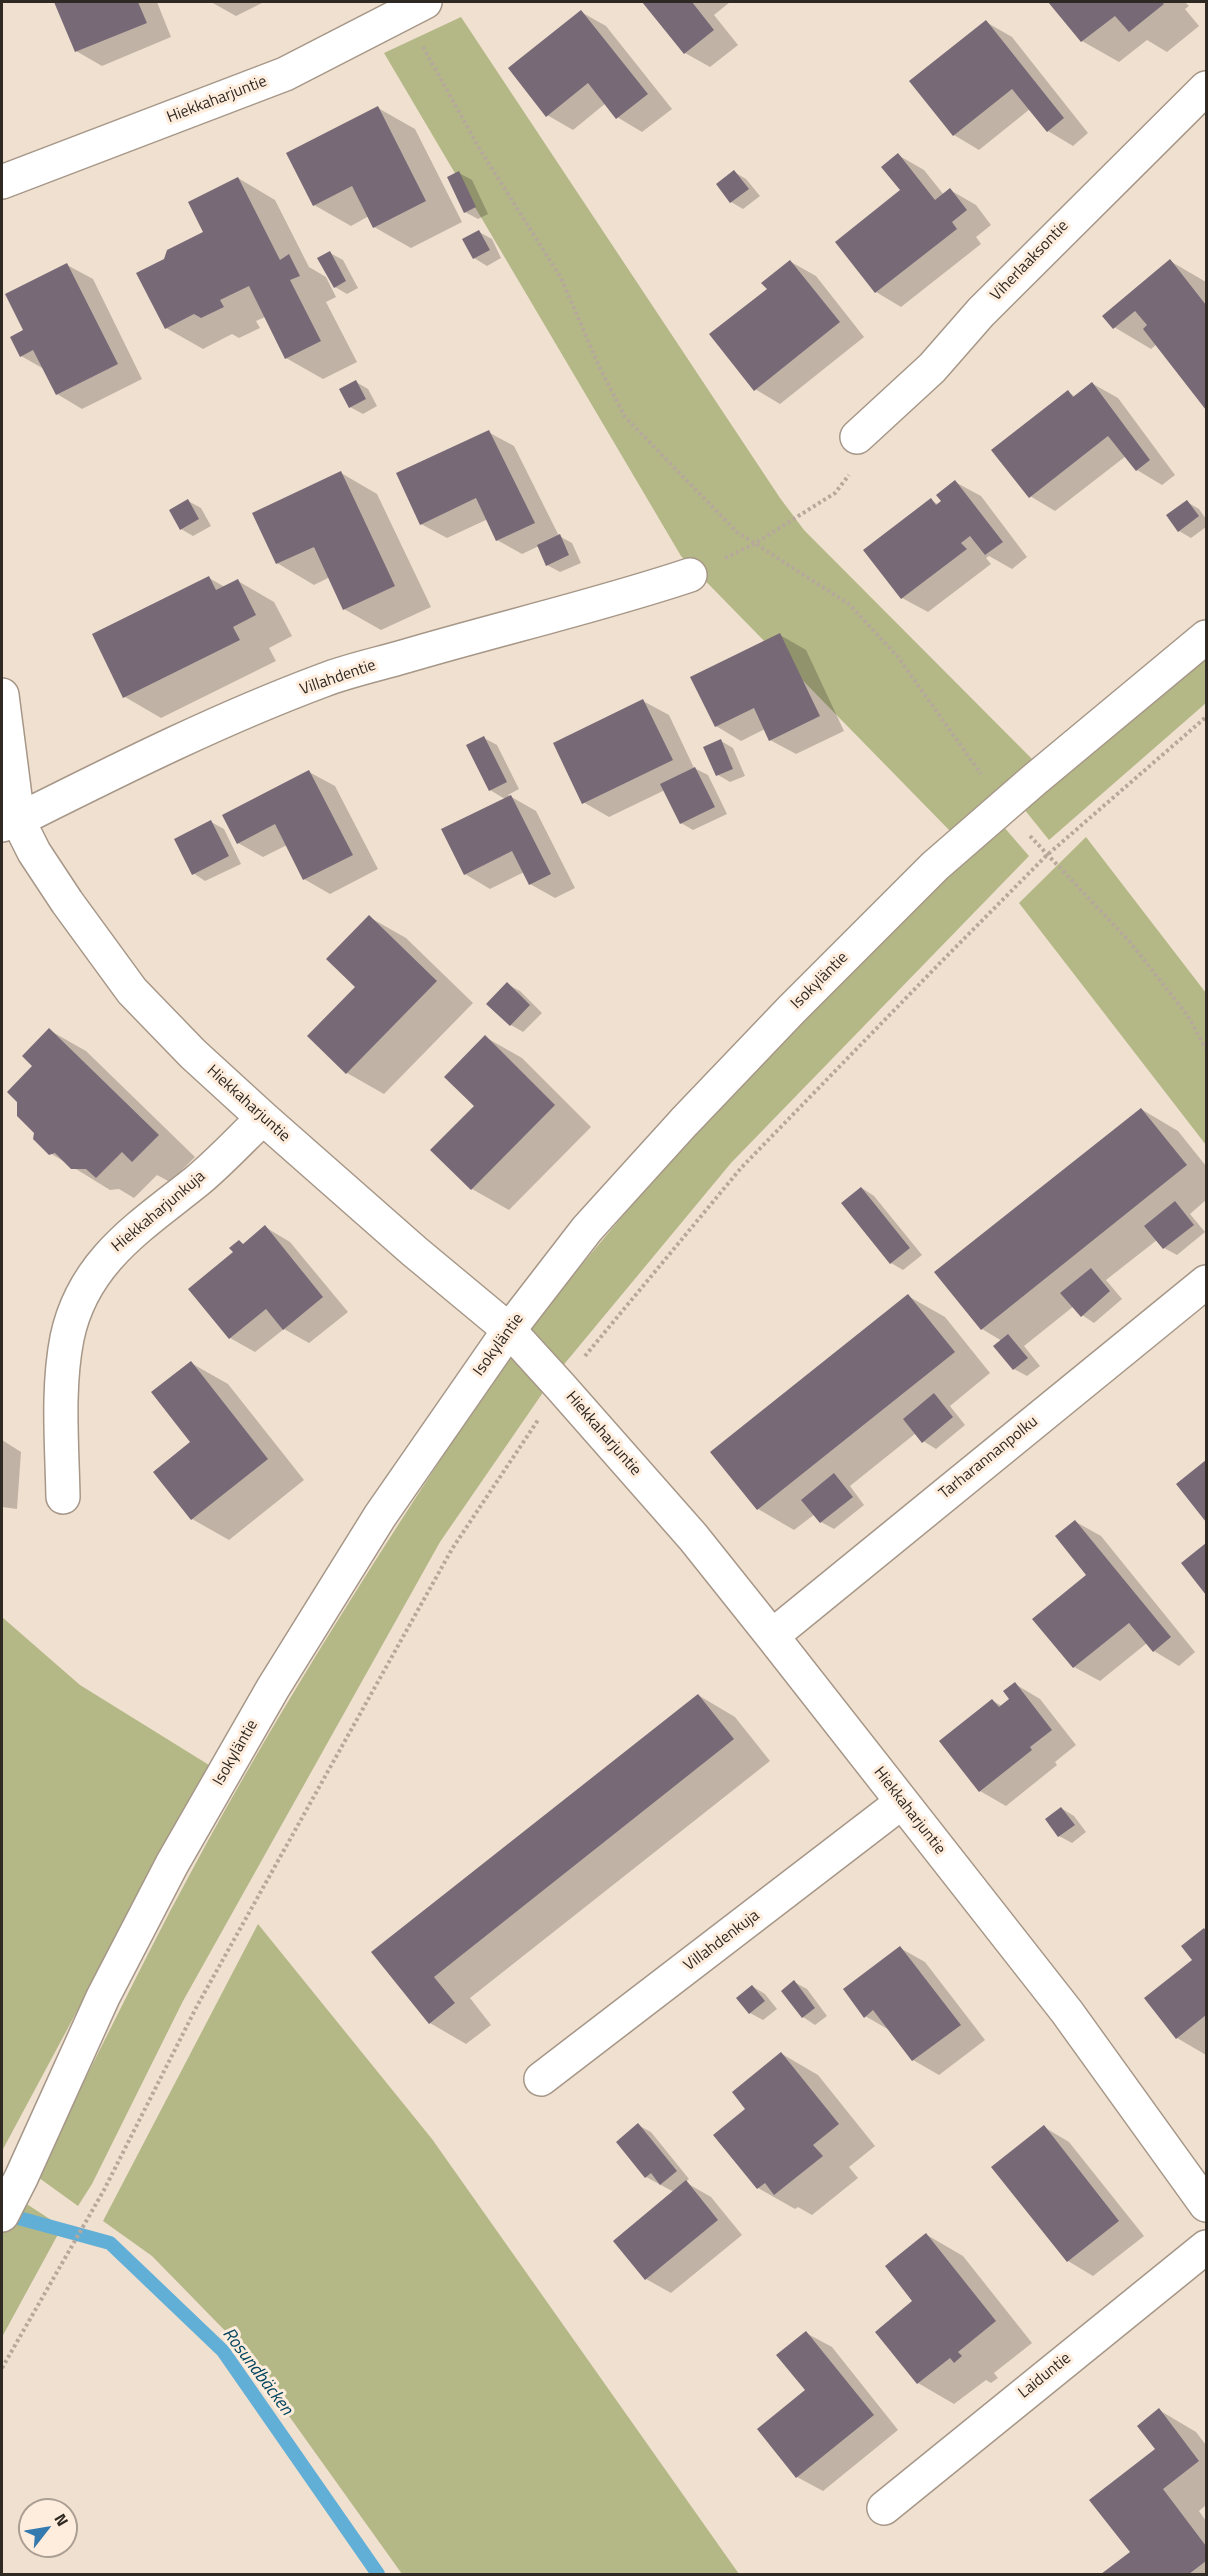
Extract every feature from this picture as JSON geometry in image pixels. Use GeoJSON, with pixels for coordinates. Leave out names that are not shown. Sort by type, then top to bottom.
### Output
{"type":"FeatureCollection","features":[{"type":"Feature","properties":{"kind":"street","name":"Hiekkaharjuntie"},"geometry":{"type":"LineString","coordinates":[[2,182],[285,74],[414,7]]}},
{"type":"Feature","properties":{"kind":"street","name":"Viherlaaksontie"},"geometry":{"type":"LineString","coordinates":[[857,437],[932,368],[989,304],[1206,88]]}},
{"type":"Feature","properties":{"kind":"street","name":"Villahdentie"},"geometry":{"type":"LineString","coordinates":[[10,823],[121,768],[325,680],[537,619],[609,602],[690,575]]}},
{"type":"Feature","properties":{"kind":"street","name":"Isokyläntie"},"geometry":{"type":"LineString","coordinates":[[2,2215],[103,1997],[172,1864],[267,1698],[380,1516],[509,1330],[587,1229],[684,1122],[792,1009],[918,883],[1034,780],[1206,637]]}},
{"type":"Feature","properties":{"kind":"street","name":"Hiekkaharjuntie"},"geometry":{"type":"LineString","coordinates":[[2,695],[10,823],[34,852],[132,991],[193,1054],[263,1118],[414,1251],[509,1330],[693,1537],[1067,2012],[1206,2205]]}},
{"type":"Feature","properties":{"kind":"street","name":"Hiekkaharjunkuja"},"geometry":{"type":"LineString","coordinates":[[63,1497],[62,1399],[67,1337],[84,1291],[106,1257],[145,1221],[199,1179],[263,1118]]}},
{"type":"Feature","properties":{"kind":"street","name":"Tarharannanpolku"},"geometry":{"type":"LineString","coordinates":[[772,1636],[1206,1282]]}},
{"type":"Feature","properties":{"kind":"street","name":"Villahdenkuja"},"geometry":{"type":"LineString","coordinates":[[541,2079],[902,1802]]}},
{"type":"Feature","properties":{"kind":"street","name":"Laiduntie"},"geometry":{"type":"LineString","coordinates":[[884,2508],[1206,2247]]}},
{"type":"Feature","properties":{"kind":"path"},"geometry":{"type":"LineString","coordinates":[[414,7],[479,148],[561,278],[599,366],[625,417],[737,532],[849,604],[898,657],[984,779]]}},
{"type":"Feature","properties":{"kind":"path"},"geometry":{"type":"LineString","coordinates":[[690,575],[754,544],[835,493],[857,464],[857,437]]}},
{"type":"Feature","properties":{"kind":"path"},"geometry":{"type":"LineString","coordinates":[[1046,856],[1130,942],[1188,1016],[1206,1049]]}},
{"type":"Feature","properties":{"kind":"path"},"geometry":{"type":"LineString","coordinates":[[2,2368],[59,2264],[104,2190]]}},
{"type":"Feature","properties":{"kind":"green space"},"geometry":{"type":"Polygon","coordinates":[[[461,17],[780,498],[804,530],[1033,760],[951,832],[681,556],[384,53],[461,17]]]}},
{"type":"Feature","properties":{"kind":"green space"},"geometry":{"type":"Polygon","coordinates":[[[1206,658],[1206,703],[1049,840],[1024,809],[1206,658]]]}},
{"type":"Feature","properties":{"kind":"green space"},"geometry":{"type":"Polygon","coordinates":[[[1003,826],[1029,856],[731,1163],[561,1368],[529,1331],[583,1263],[696,1132],[815,1005],[939,884],[1003,826]]]}},
{"type":"Feature","properties":{"kind":"green space"},"geometry":{"type":"Polygon","coordinates":[[[1086,837],[1206,993],[1206,1145],[1019,903],[1086,837]]]}},
{"type":"Feature","properties":{"kind":"green space"},"geometry":{"type":"Polygon","coordinates":[[[509,1355],[544,1391],[440,1542],[183,2001],[92,2184],[78,2206],[35,2175],[170,1911],[265,1741],[384,1547],[509,1355]]]}},
{"type":"Feature","properties":{"kind":"green space"},"geometry":{"type":"Polygon","coordinates":[[[2,1617],[80,1685],[209,1765],[2,2151],[2,1617]]]}},
{"type":"Feature","properties":{"kind":"green space"},"geometry":{"type":"Polygon","coordinates":[[[258,1924],[432,2139],[739,2574],[402,2574],[236,2342],[152,2256],[103,2221],[258,1924]]]}},
{"type":"Feature","properties":{"kind":"green space"},"geometry":{"type":"Polygon","coordinates":[[[19,2199],[62,2227],[2,2337],[2,2234],[19,2199]]]}},
{"type":"Feature","properties":{"kind":"building"},"geometry":{"type":"Polygon","coordinates":[[[54,2],[138,2],[147,23],[75,52],[54,2]]]}},
{"type":"Feature","properties":{"kind":"building"},"geometry":{"type":"Polygon","coordinates":[[[642,2],[692,2],[714,30],[684,54],[642,2]]]}},
{"type":"Feature","properties":{"kind":"building"},"geometry":{"type":"Polygon","coordinates":[[[1048,2],[1162,2],[1164,4],[1129,32],[1115,16],[1081,42],[1048,2]]]}},
{"type":"Feature","properties":{"kind":"building"},"geometry":{"type":"Polygon","coordinates":[[[581,10],[648,94],[616,119],[588,83],[546,117],[508,68],[581,10]]]}},
{"type":"Feature","properties":{"kind":"building"},"geometry":{"type":"Polygon","coordinates":[[[986,20],[1064,118],[1047,132],[1012,89],[953,136],[909,81],[986,20]]]}},
{"type":"Feature","properties":{"kind":"building"},"geometry":{"type":"Polygon","coordinates":[[[378,106],[426,201],[373,228],[352,186],[313,206],[286,153],[378,106]]]}},
{"type":"Feature","properties":{"kind":"building"},"geometry":{"type":"Polygon","coordinates":[[[898,153],[935,200],[950,188],[967,210],[952,222],[957,229],[875,293],[835,242],[900,190],[881,167],[898,153]]]}},
{"type":"Feature","properties":{"kind":"building"},"geometry":{"type":"Polygon","coordinates":[[[734,170],[749,189],[730,203],[716,184],[734,170]]]}},
{"type":"Feature","properties":{"kind":"building"},"geometry":{"type":"Polygon","coordinates":[[[459,171],[476,207],[464,213],[447,177],[459,171]]]}},
{"type":"Feature","properties":{"kind":"building"},"geometry":{"type":"Polygon","coordinates":[[[238,177],[280,260],[289,254],[300,276],[290,280],[321,341],[285,359],[249,286],[220,300],[224,307],[201,318],[194,314],[165,329],[136,273],[164,259],[167,250],[203,232],[188,202],[238,177]]]}},
{"type":"Feature","properties":{"kind":"building"},"geometry":{"type":"Polygon","coordinates":[[[479,230],[490,250],[473,259],[462,239],[479,230]]]}},
{"type":"Feature","properties":{"kind":"building"},"geometry":{"type":"Polygon","coordinates":[[[330,251],[346,281],[334,288],[317,258],[330,251]]]}},
{"type":"Feature","properties":{"kind":"building"},"geometry":{"type":"Polygon","coordinates":[[[1170,259],[1206,305],[1206,410],[1143,329],[1147,325],[1135,311],[1113,329],[1102,316],[1170,259]]]}},
{"type":"Feature","properties":{"kind":"building"},"geometry":{"type":"Polygon","coordinates":[[[790,260],[840,322],[754,391],[709,334],[767,289],[761,283],[790,260]]]}},
{"type":"Feature","properties":{"kind":"building"},"geometry":{"type":"Polygon","coordinates":[[[67,263],[118,364],[56,395],[33,350],[20,357],[10,337],[23,330],[5,294],[67,263]]]}},
{"type":"Feature","properties":{"kind":"building"},"geometry":{"type":"Polygon","coordinates":[[[356,380],[366,399],[349,408],[339,389],[356,380]]]}},
{"type":"Feature","properties":{"kind":"building"},"geometry":{"type":"Polygon","coordinates":[[[1092,382],[1150,460],[1136,471],[1108,436],[1029,498],[991,450],[1068,390],[1073,397],[1092,382]]]}},
{"type":"Feature","properties":{"kind":"building"},"geometry":{"type":"Polygon","coordinates":[[[489,430],[535,523],[496,541],[476,498],[420,525],[396,473],[489,430]]]}},
{"type":"Feature","properties":{"kind":"building"},"geometry":{"type":"Polygon","coordinates":[[[341,471],[395,586],[343,610],[314,547],[276,564],[252,513],[341,471]]]}},
{"type":"Feature","properties":{"kind":"building"},"geometry":{"type":"Polygon","coordinates":[[[955,480],[1003,542],[985,555],[970,536],[961,543],[967,549],[901,599],[863,550],[931,498],[936,505],[941,501],[936,495],[955,480]]]}},
{"type":"Feature","properties":{"kind":"building"},"geometry":{"type":"Polygon","coordinates":[[[188,499],[199,519],[180,530],[169,510],[188,499]]]}},
{"type":"Feature","properties":{"kind":"building"},"geometry":{"type":"Polygon","coordinates":[[[1187,500],[1199,516],[1178,532],[1166,515],[1187,500]]]}},
{"type":"Feature","properties":{"kind":"building"},"geometry":{"type":"Polygon","coordinates":[[[560,534],[569,555],[546,566],[537,545],[560,534]]]}},
{"type":"Feature","properties":{"kind":"building"},"geometry":{"type":"Polygon","coordinates":[[[209,576],[216,590],[238,579],[256,615],[233,627],[240,640],[123,698],[92,634],[209,576]]]}},
{"type":"Feature","properties":{"kind":"building"},"geometry":{"type":"Polygon","coordinates":[[[780,633],[820,716],[769,741],[754,708],[715,727],[690,677],[780,633]]]}},
{"type":"Feature","properties":{"kind":"building"},"geometry":{"type":"Polygon","coordinates":[[[643,699],[673,760],[582,804],[553,743],[643,699]]]}},
{"type":"Feature","properties":{"kind":"building"},"geometry":{"type":"Polygon","coordinates":[[[484,736],[507,782],[489,791],[466,745],[484,736]]]}},
{"type":"Feature","properties":{"kind":"building"},"geometry":{"type":"Polygon","coordinates":[[[721,739],[733,769],[716,776],[703,747],[721,739]]]}},
{"type":"Feature","properties":{"kind":"building"},"geometry":{"type":"Polygon","coordinates":[[[695,767],[715,807],[680,824],[660,784],[695,767]]]}},
{"type":"Feature","properties":{"kind":"building"},"geometry":{"type":"Polygon","coordinates":[[[309,770],[353,855],[303,880],[275,824],[237,844],[222,815],[309,770]]]}},
{"type":"Feature","properties":{"kind":"building"},"geometry":{"type":"Polygon","coordinates":[[[511,795],[551,874],[529,885],[512,851],[464,875],[441,829],[511,795]]]}},
{"type":"Feature","properties":{"kind":"building"},"geometry":{"type":"Polygon","coordinates":[[[211,820],[229,856],[192,875],[174,839],[211,820]]]}},
{"type":"Feature","properties":{"kind":"building"},"geometry":{"type":"Polygon","coordinates":[[[369,915],[437,981],[346,1074],[307,1036],[355,987],[326,959],[369,915]]]}},
{"type":"Feature","properties":{"kind":"building"},"geometry":{"type":"Polygon","coordinates":[[[507,982],[530,1005],[510,1026],[486,1004],[507,982]]]}},
{"type":"Feature","properties":{"kind":"building"},"geometry":{"type":"Polygon","coordinates":[[[49,1028],[159,1135],[132,1162],[122,1152],[96,1178],[86,1169],[71,1169],[55,1153],[49,1155],[33,1139],[34,1133],[17,1116],[17,1102],[7,1092],[32,1066],[22,1056],[49,1028]]]}},
{"type":"Feature","properties":{"kind":"building"},"geometry":{"type":"Polygon","coordinates":[[[485,1035],[555,1105],[471,1190],[430,1150],[474,1106],[444,1077],[485,1035]]]}},
{"type":"Feature","properties":{"kind":"building"},"geometry":{"type":"Polygon","coordinates":[[[1141,1108],[1187,1165],[981,1330],[934,1272],[1141,1108]]]}},
{"type":"Feature","properties":{"kind":"building"},"geometry":{"type":"Polygon","coordinates":[[[861,1187],[910,1248],[890,1264],[841,1203],[861,1187]]]}},
{"type":"Feature","properties":{"kind":"building"},"geometry":{"type":"Polygon","coordinates":[[[1175,1201],[1194,1225],[1163,1249],[1144,1226],[1175,1201]]]}},
{"type":"Feature","properties":{"kind":"building"},"geometry":{"type":"Polygon","coordinates":[[[265,1225],[323,1297],[283,1330],[266,1309],[229,1339],[188,1289],[233,1252],[229,1248],[239,1240],[243,1244],[265,1225]]]}},
{"type":"Feature","properties":{"kind":"building"},"geometry":{"type":"Polygon","coordinates":[[[1091,1268],[1110,1291],[1081,1317],[1060,1293],[1091,1268]]]}},
{"type":"Feature","properties":{"kind":"building"},"geometry":{"type":"Polygon","coordinates":[[[908,1294],[955,1352],[757,1510],[710,1452],[908,1294]]]}},
{"type":"Feature","properties":{"kind":"building"},"geometry":{"type":"Polygon","coordinates":[[[1008,1334],[1028,1358],[1013,1370],[993,1346],[1008,1334]]]}},
{"type":"Feature","properties":{"kind":"building"},"geometry":{"type":"Polygon","coordinates":[[[191,1361],[268,1459],[191,1520],[153,1472],[190,1442],[151,1392],[191,1361]]]}},
{"type":"Feature","properties":{"kind":"building"},"geometry":{"type":"Polygon","coordinates":[[[934,1393],[953,1417],[922,1443],[903,1419],[934,1393]]]}},
{"type":"Feature","properties":{"kind":"building"},"geometry":{"type":"Polygon","coordinates":[[[1206,1460],[1206,1522],[1176,1484],[1206,1460]]]}},
{"type":"Feature","properties":{"kind":"building"},"geometry":{"type":"Polygon","coordinates":[[[834,1473],[853,1497],[820,1523],[801,1500],[834,1473]]]}},
{"type":"Feature","properties":{"kind":"building"},"geometry":{"type":"Polygon","coordinates":[[[1075,1520],[1171,1637],[1153,1652],[1129,1623],[1073,1668],[1032,1619],[1086,1575],[1055,1536],[1075,1520]]]}},
{"type":"Feature","properties":{"kind":"building"},"geometry":{"type":"Polygon","coordinates":[[[1206,1543],[1206,1595],[1181,1563],[1206,1543]]]}},
{"type":"Feature","properties":{"kind":"building"},"geometry":{"type":"Polygon","coordinates":[[[1015,1682],[1052,1730],[1030,1747],[1032,1750],[979,1792],[939,1741],[992,1699],[999,1707],[1009,1699],[1003,1691],[1015,1682]]]}},
{"type":"Feature","properties":{"kind":"building"},"geometry":{"type":"Polygon","coordinates":[[[698,1694],[734,1739],[434,1977],[455,2003],[429,2024],[371,1952],[698,1694]]]}},
{"type":"Feature","properties":{"kind":"building"},"geometry":{"type":"Polygon","coordinates":[[[1061,1807],[1075,1825],[1058,1837],[1045,1819],[1061,1807]]]}},
{"type":"Feature","properties":{"kind":"building"},"geometry":{"type":"Polygon","coordinates":[[[1204,1928],[1206,1931],[1206,2015],[1176,2039],[1144,1998],[1192,1960],[1181,1946],[1204,1928]]]}},
{"type":"Feature","properties":{"kind":"building"},"geometry":{"type":"Polygon","coordinates":[[[900,1946],[961,2025],[912,2061],[873,2010],[864,2018],[843,1989],[900,1946]]]}},
{"type":"Feature","properties":{"kind":"building"},"geometry":{"type":"Polygon","coordinates":[[[794,1980],[815,2008],[802,2018],[781,1991],[794,1980]]]}},
{"type":"Feature","properties":{"kind":"building"},"geometry":{"type":"Polygon","coordinates":[[[752,1985],[765,2001],[749,2014],[736,1998],[752,1985]]]}},
{"type":"Feature","properties":{"kind":"building"},"geometry":{"type":"Polygon","coordinates":[[[781,2052],[839,2124],[813,2145],[823,2156],[774,2195],[765,2183],[757,2189],[713,2135],[745,2109],[732,2092],[781,2052]]]}},
{"type":"Feature","properties":{"kind":"building"},"geometry":{"type":"Polygon","coordinates":[[[638,2123],[677,2171],[660,2185],[651,2173],[645,2178],[616,2142],[638,2123]]]}},
{"type":"Feature","properties":{"kind":"building"},"geometry":{"type":"Polygon","coordinates":[[[1044,2125],[1119,2221],[1067,2262],[991,2167],[1044,2125]]]}},
{"type":"Feature","properties":{"kind":"building"},"geometry":{"type":"Polygon","coordinates":[[[686,2180],[718,2220],[645,2280],[613,2241],[686,2180]]]}},
{"type":"Feature","properties":{"kind":"building"},"geometry":{"type":"Polygon","coordinates":[[[926,2233],[996,2321],[958,2352],[962,2356],[954,2363],[950,2358],[917,2384],[875,2332],[912,2301],[885,2266],[926,2233]]]}},
{"type":"Feature","properties":{"kind":"building"},"geometry":{"type":"Polygon","coordinates":[[[806,2331],[874,2415],[796,2478],[757,2429],[805,2390],[776,2355],[806,2331]]]}},
{"type":"Feature","properties":{"kind":"building"},"geometry":{"type":"Polygon","coordinates":[[[1159,2408],[1199,2461],[1163,2489],[1206,2546],[1206,2561],[1189,2574],[1101,2574],[1130,2552],[1089,2500],[1155,2449],[1137,2426],[1159,2408]]]}},
{"type":"Feature","properties":{"kind":"waterway","name":"Rosundbäcken"},"geometry":{"type":"LineString","coordinates":[[4,2214],[110,2243],[223,2351],[378,2574]]}}]}
